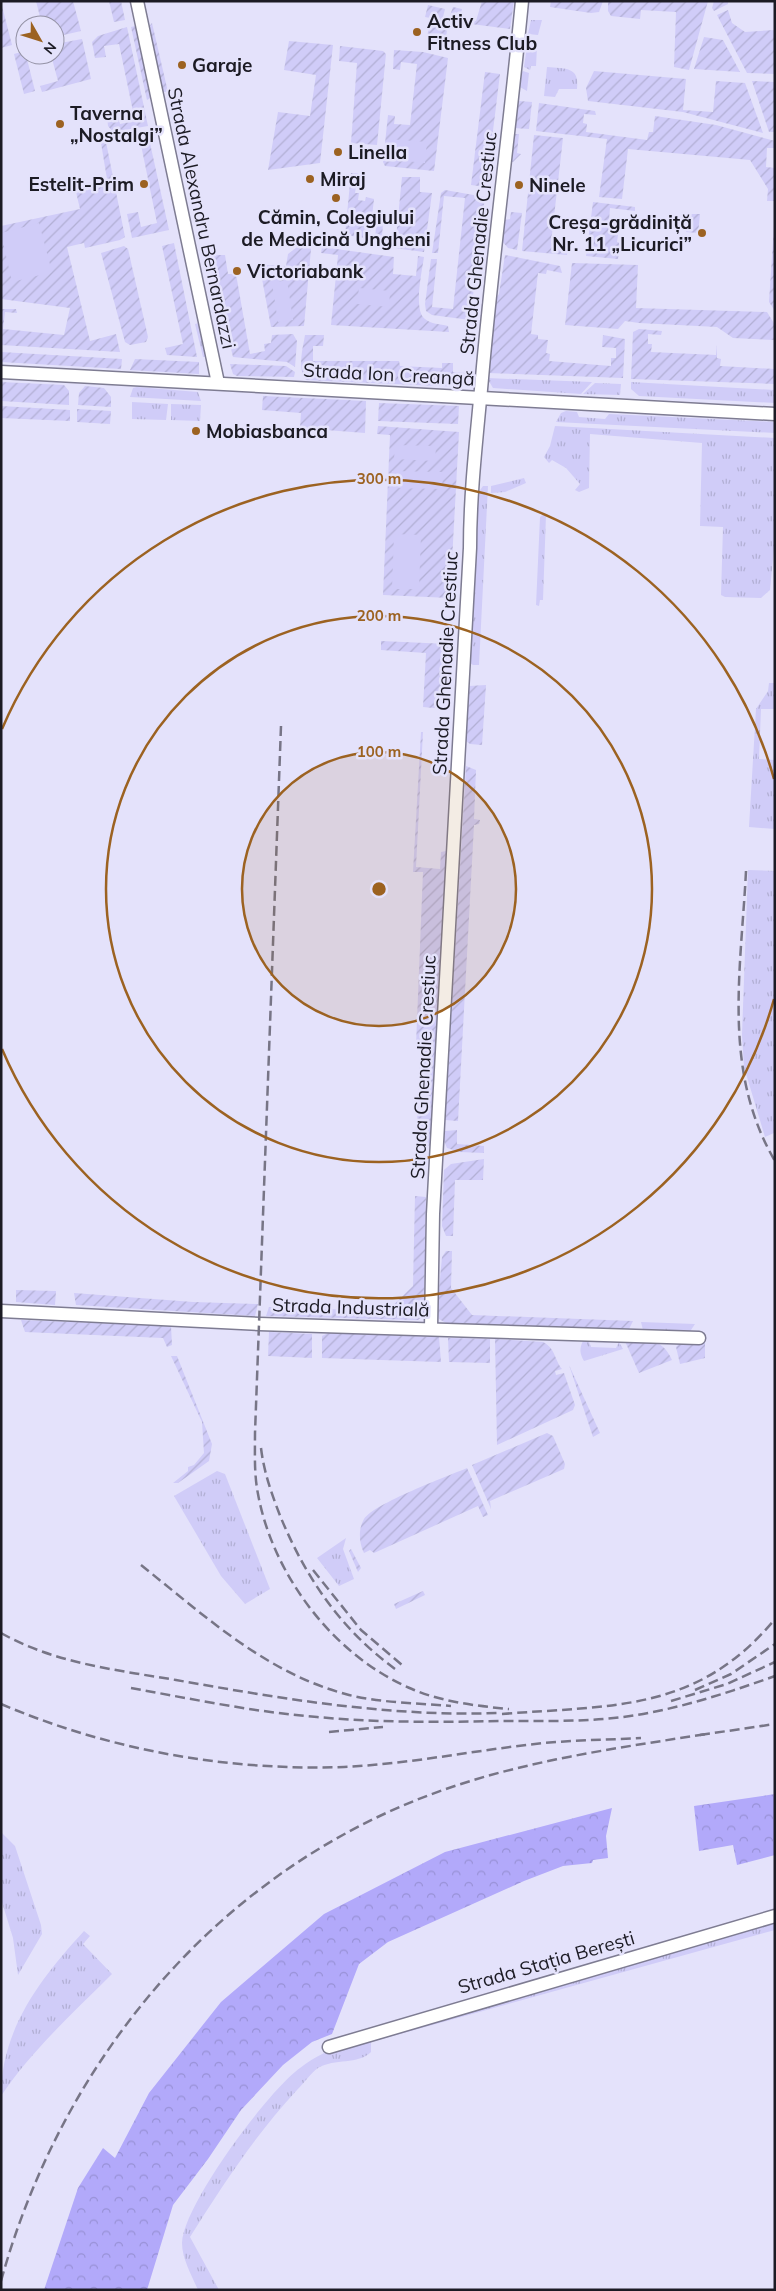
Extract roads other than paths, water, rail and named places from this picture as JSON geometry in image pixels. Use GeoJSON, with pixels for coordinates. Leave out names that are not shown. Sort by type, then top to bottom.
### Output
{"type":"FeatureCollection","features":[{"type":"Feature","properties":{"kind":"street","name":"Strada Alexandru Bernardazzi"},"geometry":{"type":"LineString","coordinates":[[137,1],[218,383]]}},
{"type":"Feature","properties":{"kind":"street","name":"Strada Ghenadie Crestiuc"},"geometry":{"type":"LineString","coordinates":[[431,1328],[433,1214],[470,548],[470,492],[484,340],[513,96],[522,1]]}},
{"type":"Feature","properties":{"kind":"street","name":"Strada Ion Creangă"},"geometry":{"type":"LineString","coordinates":[[1,372],[775,414]]}},
{"type":"Feature","properties":{"kind":"street","name":"Strada Industrială"},"geometry":{"type":"LineString","coordinates":[[1,1311],[259,1324],[699,1338]]}},
{"type":"Feature","properties":{"kind":"street","name":"Strada Stația Berești"},"geometry":{"type":"LineString","coordinates":[[328,2046],[775,1916]]}},
{"type":"Feature","properties":{"kind":"railway"},"geometry":{"type":"LineString","coordinates":[[281,726],[255,1433],[255,1471],[258,1494],[266,1525],[278,1555],[293,1583],[333,1635],[358,1657],[384,1675],[423,1693],[460,1703],[509,1709]]}},
{"type":"Feature","properties":{"kind":"railway"},"geometry":{"type":"LineString","coordinates":[[746,871],[739,983],[741,1056],[747,1092],[758,1127],[775,1161]]}},
{"type":"Feature","properties":{"kind":"railway"},"geometry":{"type":"LineString","coordinates":[[261,1448],[269,1484],[281,1518],[291,1541],[314,1582],[342,1620],[376,1654],[395,1669]]}},
{"type":"Feature","properties":{"kind":"railway"},"geometry":{"type":"LineString","coordinates":[[141,1565],[213,1623],[264,1658],[291,1673],[319,1685],[361,1698],[451,1706]]}},
{"type":"Feature","properties":{"kind":"railway"},"geometry":{"type":"LineString","coordinates":[[313,1570],[361,1630],[402,1665]]}},
{"type":"Feature","properties":{"kind":"railway"},"geometry":{"type":"LineString","coordinates":[[502,1714],[616,1705],[651,1698],[683,1688],[715,1672],[745,1650],[775,1619]]}},
{"type":"Feature","properties":{"kind":"railway"},"geometry":{"type":"LineString","coordinates":[[1,1633],[42,1652],[86,1664],[256,1694],[377,1709],[458,1714],[499,1713]]}},
{"type":"Feature","properties":{"kind":"railway"},"geometry":{"type":"LineString","coordinates":[[695,1690],[731,1674],[775,1644]]}},
{"type":"Feature","properties":{"kind":"railway"},"geometry":{"type":"LineString","coordinates":[[671,1701],[727,1684],[775,1662]]}},
{"type":"Feature","properties":{"kind":"railway"},"geometry":{"type":"LineString","coordinates":[[131,1688],[247,1709],[341,1719],[411,1722],[555,1721],[604,1719],[655,1712],[741,1688],[775,1676]]}},
{"type":"Feature","properties":{"kind":"railway"},"geometry":{"type":"LineString","coordinates":[[1,1704],[84,1734],[126,1745],[212,1761],[256,1765],[344,1767],[548,1743],[641,1738]]}},
{"type":"Feature","properties":{"kind":"railway"},"geometry":{"type":"LineString","coordinates":[[700,1735],[775,1724]]}},
{"type":"Feature","properties":{"kind":"railway"},"geometry":{"type":"LineString","coordinates":[[329,1732],[383,1727]]}},
{"type":"Feature","properties":{"kind":"railway"},"geometry":{"type":"LineString","coordinates":[[1,2281],[29,2199],[65,2121],[110,2048],[162,1981],[222,1921],[289,1868],[363,1824],[443,1790],[540,1763],[640,1744],[706,1734]]}},
{"type":"Feature","properties":{"kind":"place","name":"Activ Fitness Club"},"geometry":{"type":"Point","coordinates":[417,32]}},
{"type":"Feature","properties":{"kind":"place","name":"Garaje"},"geometry":{"type":"Point","coordinates":[182,65]}},
{"type":"Feature","properties":{"kind":"place","name":"Taverna „Nostalgi”"},"geometry":{"type":"Point","coordinates":[60,124]}},
{"type":"Feature","properties":{"kind":"place","name":"Linella"},"geometry":{"type":"Point","coordinates":[338,152]}},
{"type":"Feature","properties":{"kind":"place","name":"Miraj"},"geometry":{"type":"Point","coordinates":[310,179]}},
{"type":"Feature","properties":{"kind":"place","name":"Estelit-Prim"},"geometry":{"type":"Point","coordinates":[144,184]}},
{"type":"Feature","properties":{"kind":"place","name":"Ninele"},"geometry":{"type":"Point","coordinates":[519,185]}},
{"type":"Feature","properties":{"kind":"place","name":"Cămin, Colegiului de Medicină Ungheni"},"geometry":{"type":"Point","coordinates":[336,198]}},
{"type":"Feature","properties":{"kind":"place","name":"Creșa-grădiniță Nr. 11 „Licurici”"},"geometry":{"type":"Point","coordinates":[702,233]}},
{"type":"Feature","properties":{"kind":"place","name":"Victoriabank"},"geometry":{"type":"Point","coordinates":[237,271]}},
{"type":"Feature","properties":{"kind":"place","name":"Mobiasbanca"},"geometry":{"type":"Point","coordinates":[196,431]}}]}
